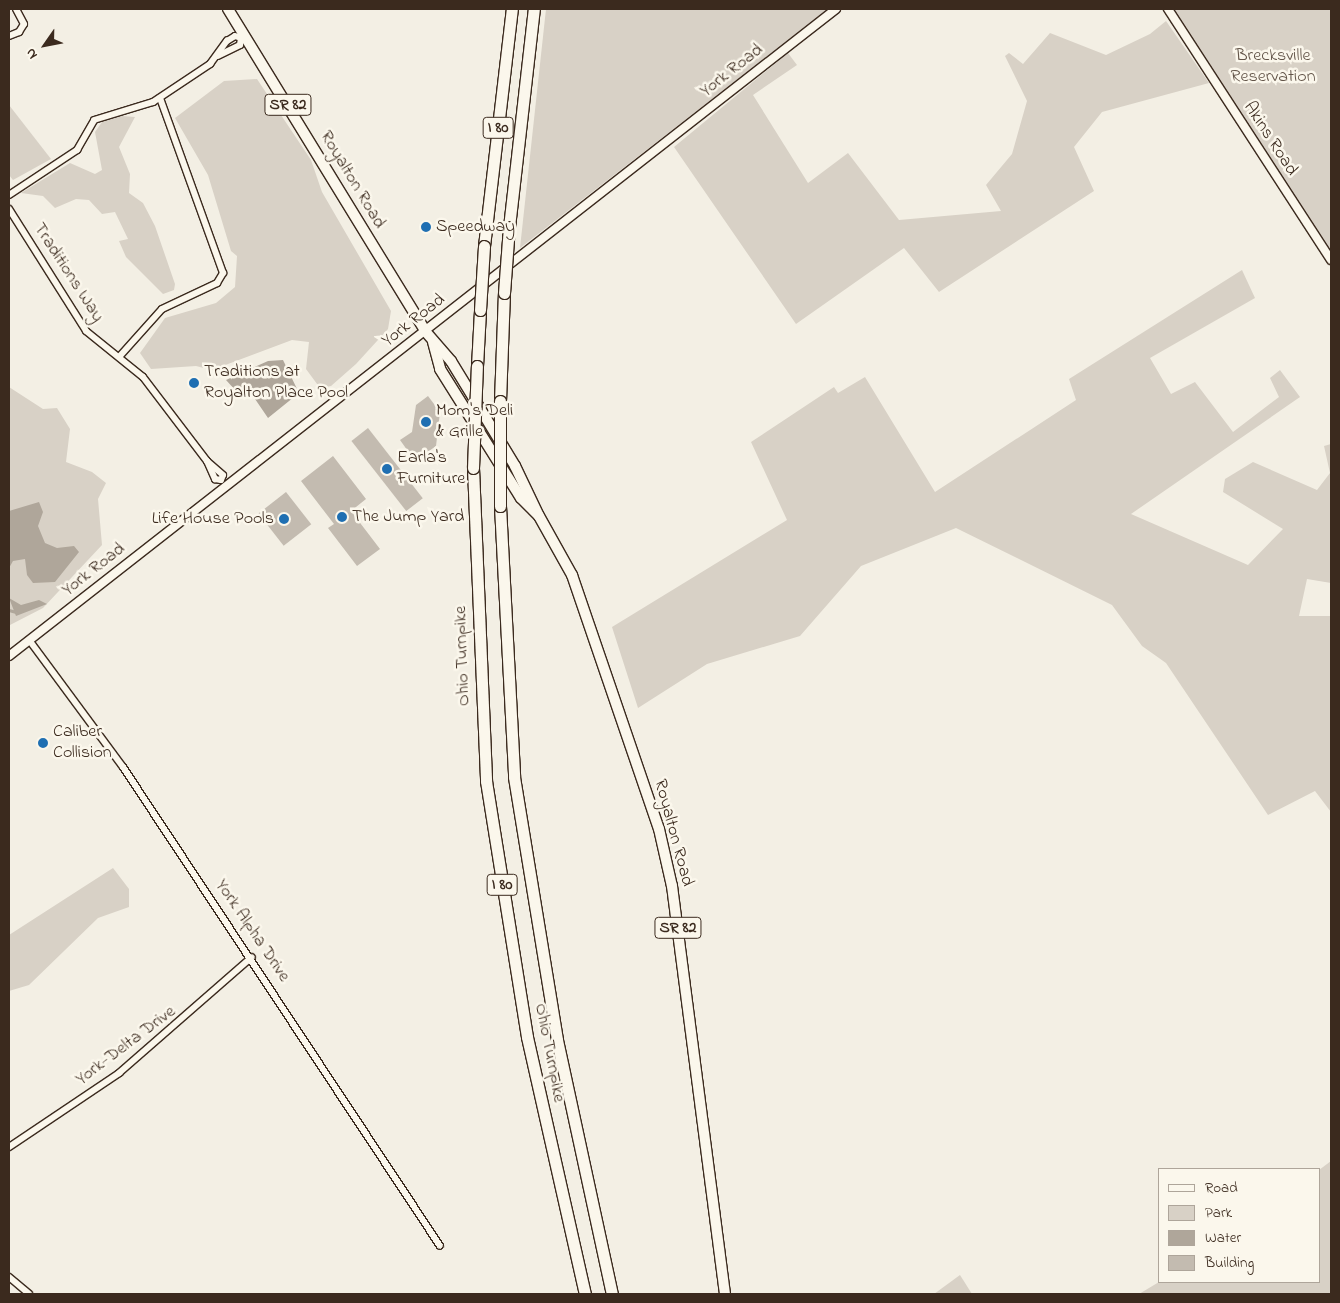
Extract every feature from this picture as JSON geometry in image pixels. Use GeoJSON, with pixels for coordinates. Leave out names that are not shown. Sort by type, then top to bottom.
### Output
{"type":"FeatureCollection","features":[{"type":"Feature","properties":{"kind":"highway","name":"Ohio Turnpike"},"geometry":{"type":"LineString","coordinates":[[512,9],[484,246],[473,468],[486,781],[527,1037],[584,1294]]}},
{"type":"Feature","properties":{"kind":"highway","name":"Ohio Turnpike"},"geometry":{"type":"LineString","coordinates":[[534,9],[509,227],[504,293],[500,401],[500,506],[514,778],[557,1040],[612,1294]]}},
{"type":"Feature","properties":{"kind":"main road","name":"Royalton Road"},"geometry":{"type":"LineString","coordinates":[[228,9],[243,37],[425,331],[451,361],[527,485],[539,516],[572,575],[667,862],[725,1294]]}},
{"type":"Feature","properties":{"kind":"street"},"geometry":{"type":"LineString","coordinates":[[9,36],[19,32],[24,24],[16,9]]}},
{"type":"Feature","properties":{"kind":"street","name":"York Road"},"geometry":{"type":"LineString","coordinates":[[9,656],[223,483],[425,331],[836,9]]}},
{"type":"Feature","properties":{"kind":"street","name":"Akins Road"},"geometry":{"type":"LineString","coordinates":[[1168,9],[1331,260]]}},
{"type":"Feature","properties":{"kind":"street"},"geometry":{"type":"LineString","coordinates":[[9,195],[77,150],[94,120],[141,108],[160,98],[217,56],[240,45],[243,37],[235,36],[227,41],[217,56]]}},
{"type":"Feature","properties":{"kind":"street"},"geometry":{"type":"LineString","coordinates":[[119,357],[162,309],[217,283],[223,273],[160,98]]}},
{"type":"Feature","properties":{"kind":"street","name":"Traditions Way"},"geometry":{"type":"LineString","coordinates":[[9,208],[86,331],[149,383],[207,460],[206,467],[223,483]]}},
{"type":"Feature","properties":{"kind":"street","name":"York Alpha Drive"},"geometry":{"type":"LineString","coordinates":[[29,640],[110,748],[252,957],[440,1246]]}},
{"type":"Feature","properties":{"kind":"street","name":"York-Delta Drive"},"geometry":{"type":"LineString","coordinates":[[9,1147],[120,1073],[252,957]]}},
{"type":"Feature","properties":{"kind":"street"},"geometry":{"type":"LineString","coordinates":[[9,1276],[29,1294]]}},
{"type":"Feature","properties":{"kind":"green space"},"geometry":{"type":"Polygon","coordinates":[[[546,9],[828,9],[520,248],[546,9]]]}},
{"type":"Feature","properties":{"kind":"green space","name":"Brecksville Reservation"},"geometry":{"type":"Polygon","coordinates":[[[1166,9],[1331,9],[1331,262],[1166,9]]]}},
{"type":"Feature","properties":{"kind":"green space"},"geometry":{"type":"Polygon","coordinates":[[[1166,21],[1209,83],[1102,112],[1074,147],[1094,191],[939,292],[904,248],[796,324],[674,147],[788,53],[797,65],[753,95],[808,183],[848,153],[899,220],[1001,211],[986,185],[1012,154],[1027,101],[1005,56],[1009,53],[1023,64],[1050,33],[1106,55],[1150,34],[1166,21]]]}},
{"type":"Feature","properties":{"kind":"green space"},"geometry":{"type":"Polygon","coordinates":[[[257,79],[311,160],[322,192],[391,311],[388,329],[356,364],[331,386],[320,388],[306,369],[309,342],[292,340],[212,370],[196,366],[151,369],[140,353],[165,318],[216,303],[235,287],[237,256],[231,251],[208,175],[175,118],[224,81],[257,79]]]}},
{"type":"Feature","properties":{"kind":"green space"},"geometry":{"type":"Polygon","coordinates":[[[9,105],[51,159],[13,180],[9,175],[9,105]]]}},
{"type":"Feature","properties":{"kind":"green space"},"geometry":{"type":"Polygon","coordinates":[[[122,116],[135,117],[119,147],[130,174],[129,193],[143,203],[155,226],[175,284],[174,290],[163,294],[126,257],[119,241],[128,239],[115,212],[102,214],[89,200],[76,199],[55,208],[43,196],[21,193],[70,163],[95,174],[102,170],[95,132],[102,122],[122,116]]]}},
{"type":"Feature","properties":{"kind":"green space"},"geometry":{"type":"Polygon","coordinates":[[[1242,270],[1255,298],[1150,358],[1171,394],[1195,382],[1233,432],[1279,397],[1270,378],[1280,370],[1300,397],[1131,514],[1248,565],[1283,529],[1223,492],[1225,479],[1253,462],[1317,490],[1330,473],[1324,446],[1331,444],[1331,583],[1307,579],[1299,616],[1331,616],[1331,812],[1315,791],[1268,815],[1166,663],[1142,646],[1112,605],[956,528],[861,566],[800,636],[707,664],[638,708],[612,627],[787,520],[751,442],[834,387],[838,393],[865,377],[935,492],[1076,400],[1069,379],[1242,270]]]}},
{"type":"Feature","properties":{"kind":"green space"},"geometry":{"type":"Polygon","coordinates":[[[9,387],[43,409],[57,408],[70,429],[66,462],[92,472],[106,483],[98,499],[102,545],[43,608],[10,625],[9,387]]]}},
{"type":"Feature","properties":{"kind":"green space"},"geometry":{"type":"Polygon","coordinates":[[[113,868],[129,889],[129,907],[98,918],[29,985],[9,991],[9,935],[113,868]]]}},
{"type":"Feature","properties":{"kind":"green space"},"geometry":{"type":"Polygon","coordinates":[[[1331,1161],[1331,1294],[1139,1294],[1158,1283],[1320,1283],[1320,1169],[1331,1161]]]}},
{"type":"Feature","properties":{"kind":"green space"},"geometry":{"type":"Polygon","coordinates":[[[960,1275],[972,1294],[934,1294],[960,1275]]]}},
{"type":"Feature","properties":{"kind":"water"},"geometry":{"type":"Polygon","coordinates":[[[283,360],[299,393],[268,418],[253,396],[236,391],[226,380],[268,361],[283,360]]]}},
{"type":"Feature","properties":{"kind":"water"},"geometry":{"type":"Polygon","coordinates":[[[39,502],[43,512],[38,526],[45,543],[57,548],[74,546],[79,552],[55,582],[33,583],[27,575],[25,559],[13,561],[9,568],[9,511],[39,502]]]}},
{"type":"Feature","properties":{"kind":"water"},"geometry":{"type":"Polygon","coordinates":[[[9,598],[21,605],[39,600],[47,604],[16,616],[9,598]]]}},
{"type":"Feature","properties":{"kind":"building","name":"Mom's Deli & Grille"},"geometry":{"type":"Polygon","coordinates":[[[428,396],[440,412],[436,446],[415,461],[400,440],[412,432],[416,405],[428,396]]]}},
{"type":"Feature","properties":{"kind":"building","name":"Earla's Furniture"},"geometry":{"type":"Polygon","coordinates":[[[368,428],[423,498],[406,511],[351,441],[368,428]]]}},
{"type":"Feature","properties":{"kind":"building","name":"The Jump Yard"},"geometry":{"type":"Polygon","coordinates":[[[333,456],[366,499],[351,511],[380,549],[357,566],[328,528],[334,524],[301,481],[333,456]]]}},
{"type":"Feature","properties":{"kind":"building","name":"Life House Pools"},"geometry":{"type":"Polygon","coordinates":[[[286,492],[311,524],[284,546],[258,514],[286,492]]]}},
{"type":"Feature","properties":{"kind":"waterway"},"geometry":{"type":"LineString","coordinates":[[9,610],[16,612]]}},
{"type":"Feature","properties":{"kind":"place","name":"Speedway"},"geometry":{"type":"Point","coordinates":[426,227]}},
{"type":"Feature","properties":{"kind":"place","name":"Traditions at Royalton Place Pool"},"geometry":{"type":"Point","coordinates":[194,383]}},
{"type":"Feature","properties":{"kind":"place","name":"Mom's Deli & Grille"},"geometry":{"type":"Point","coordinates":[426,422]}},
{"type":"Feature","properties":{"kind":"place","name":"Earla's Furniture"},"geometry":{"type":"Point","coordinates":[387,469]}},
{"type":"Feature","properties":{"kind":"place","name":"The Jump Yard"},"geometry":{"type":"Point","coordinates":[342,517]}},
{"type":"Feature","properties":{"kind":"place","name":"Life House Pools"},"geometry":{"type":"Point","coordinates":[284,519]}},
{"type":"Feature","properties":{"kind":"place","name":"Caliber Collision"},"geometry":{"type":"Point","coordinates":[43,743]}}]}
